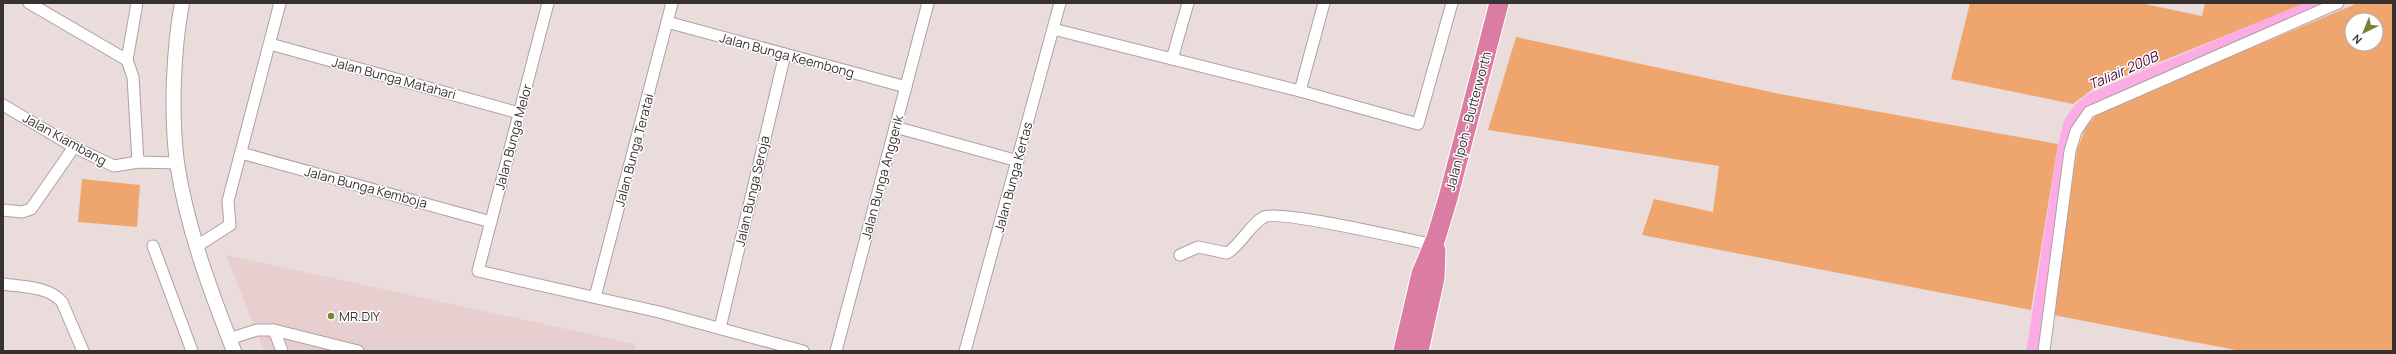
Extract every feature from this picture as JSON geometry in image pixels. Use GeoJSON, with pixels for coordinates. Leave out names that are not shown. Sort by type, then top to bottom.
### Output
{"type":"FeatureCollection","features":[{"type":"Feature","properties":{"kind":"highway","name":"Jalan Ipoh - Butterworth"},"geometry":{"type":"LineString","coordinates":[[1403,351],[1421,274],[1435,242],[1499,3]]}},
{"type":"Feature","properties":{"kind":"highway","name":"Jalan Ipoh - Butterworth"},"geometry":{"type":"LineString","coordinates":[[1419,351],[1435,278],[1435,242]]}},
{"type":"Feature","properties":{"kind":"street"},"geometry":{"type":"LineString","coordinates":[[29,3],[127,60]]}},
{"type":"Feature","properties":{"kind":"street"},"geometry":{"type":"LineString","coordinates":[[137,3],[127,60],[133,77],[138,162]]}},
{"type":"Feature","properties":{"kind":"street"},"geometry":{"type":"LineString","coordinates":[[182,3],[174,87],[177,163],[196,246],[209,287],[232,345],[257,330],[274,330],[358,351]]}},
{"type":"Feature","properties":{"kind":"street"},"geometry":{"type":"LineString","coordinates":[[196,246],[230,225],[228,201],[280,3]]}},
{"type":"Feature","properties":{"kind":"street","name":"Jalan Bunga Melor"},"geometry":{"type":"LineString","coordinates":[[548,3],[478,271],[595,296]]}},
{"type":"Feature","properties":{"kind":"street","name":"Jalan Bunga Teratai"},"geometry":{"type":"LineString","coordinates":[[595,296],[672,3]]}},
{"type":"Feature","properties":{"kind":"street","name":"Jalan Bunga Anggerik"},"geometry":{"type":"LineString","coordinates":[[836,351],[928,3]]}},
{"type":"Feature","properties":{"kind":"street","name":"Jalan Bunga Kertas"},"geometry":{"type":"LineString","coordinates":[[965,351],[1060,3]]}},
{"type":"Feature","properties":{"kind":"street"},"geometry":{"type":"LineString","coordinates":[[1172,59],[1188,3]]}},
{"type":"Feature","properties":{"kind":"street"},"geometry":{"type":"LineString","coordinates":[[1300,91],[1324,3]]}},
{"type":"Feature","properties":{"kind":"street"},"geometry":{"type":"LineString","coordinates":[[1053,29],[1300,91],[1418,124],[1452,3]]}},
{"type":"Feature","properties":{"kind":"street"},"geometry":{"type":"LineString","coordinates":[[2044,351],[2070,151],[2076,131],[2089,112],[2338,3]]}},
{"type":"Feature","properties":{"kind":"street","name":"Jalan Bunga Keembong"},"geometry":{"type":"LineString","coordinates":[[667,22],[906,87]]}},
{"type":"Feature","properties":{"kind":"street","name":"Jalan Bunga Matahari"},"geometry":{"type":"LineString","coordinates":[[270,44],[519,113]]}},
{"type":"Feature","properties":{"kind":"street","name":"Jalan Bunga Seroja"},"geometry":{"type":"LineString","coordinates":[[720,328],[785,54]]}},
{"type":"Feature","properties":{"kind":"street","name":"Jalan Kiambang"},"geometry":{"type":"LineString","coordinates":[[3,104],[74,147],[114,166],[138,162],[177,163]]}},
{"type":"Feature","properties":{"kind":"street"},"geometry":{"type":"LineString","coordinates":[[895,127],[1018,161]]}},
{"type":"Feature","properties":{"kind":"street"},"geometry":{"type":"LineString","coordinates":[[3,210],[22,212],[30,209],[74,147]]}},
{"type":"Feature","properties":{"kind":"street","name":"Jalan Bunga Kemboja"},"geometry":{"type":"LineString","coordinates":[[241,153],[491,222]]}},
{"type":"Feature","properties":{"kind":"street"},"geometry":{"type":"LineString","coordinates":[[1180,255],[1198,247],[1227,253],[1235,248],[1259,220],[1270,215],[1305,219],[1435,242]]}},
{"type":"Feature","properties":{"kind":"street"},"geometry":{"type":"LineString","coordinates":[[153,246],[192,351]]}},
{"type":"Feature","properties":{"kind":"street"},"geometry":{"type":"LineString","coordinates":[[3,284],[50,292],[57,296],[62,302],[83,351]]}},
{"type":"Feature","properties":{"kind":"street"},"geometry":{"type":"LineString","coordinates":[[595,296],[803,351]]}},
{"type":"Feature","properties":{"kind":"street"},"geometry":{"type":"LineString","coordinates":[[274,330],[282,351]]}},
{"type":"Feature","properties":{"kind":"shaded area"},"geometry":{"type":"Polygon","coordinates":[[[1970,3],[2140,3],[2202,16],[2205,3],[2306,3],[2093,89],[2073,104],[1951,79],[1970,3]]]}},
{"type":"Feature","properties":{"kind":"shaded area"},"geometry":{"type":"Polygon","coordinates":[[[2358,3],[2393,3],[2393,351],[2241,351],[2053,315],[2077,150],[2086,127],[2099,112],[2358,3]]]}},
{"type":"Feature","properties":{"kind":"shaded area"},"geometry":{"type":"Polygon","coordinates":[[[1516,37],[1780,94],[2058,144],[2031,310],[1642,235],[1654,199],[1713,212],[1719,166],[1488,130],[1516,37]]]}},
{"type":"Feature","properties":{"kind":"shaded area"},"geometry":{"type":"Polygon","coordinates":[[[82,179],[140,185],[137,227],[78,222],[82,179]]]}},
{"type":"Feature","properties":{"kind":"shaded area"},"geometry":{"type":"Polygon","coordinates":[[[226,255],[635,344],[635,351],[264,351],[226,255]]]}},
{"type":"Feature","properties":{"kind":"waterway","name":"Taliair 200B"},"geometry":{"type":"LineString","coordinates":[[2033,351],[2064,148],[2070,123],[2080,109],[2093,99],[2321,3]]}},
{"type":"Feature","properties":{"kind":"place","name":"MR.DIY"},"geometry":{"type":"Point","coordinates":[331,316]}}]}
